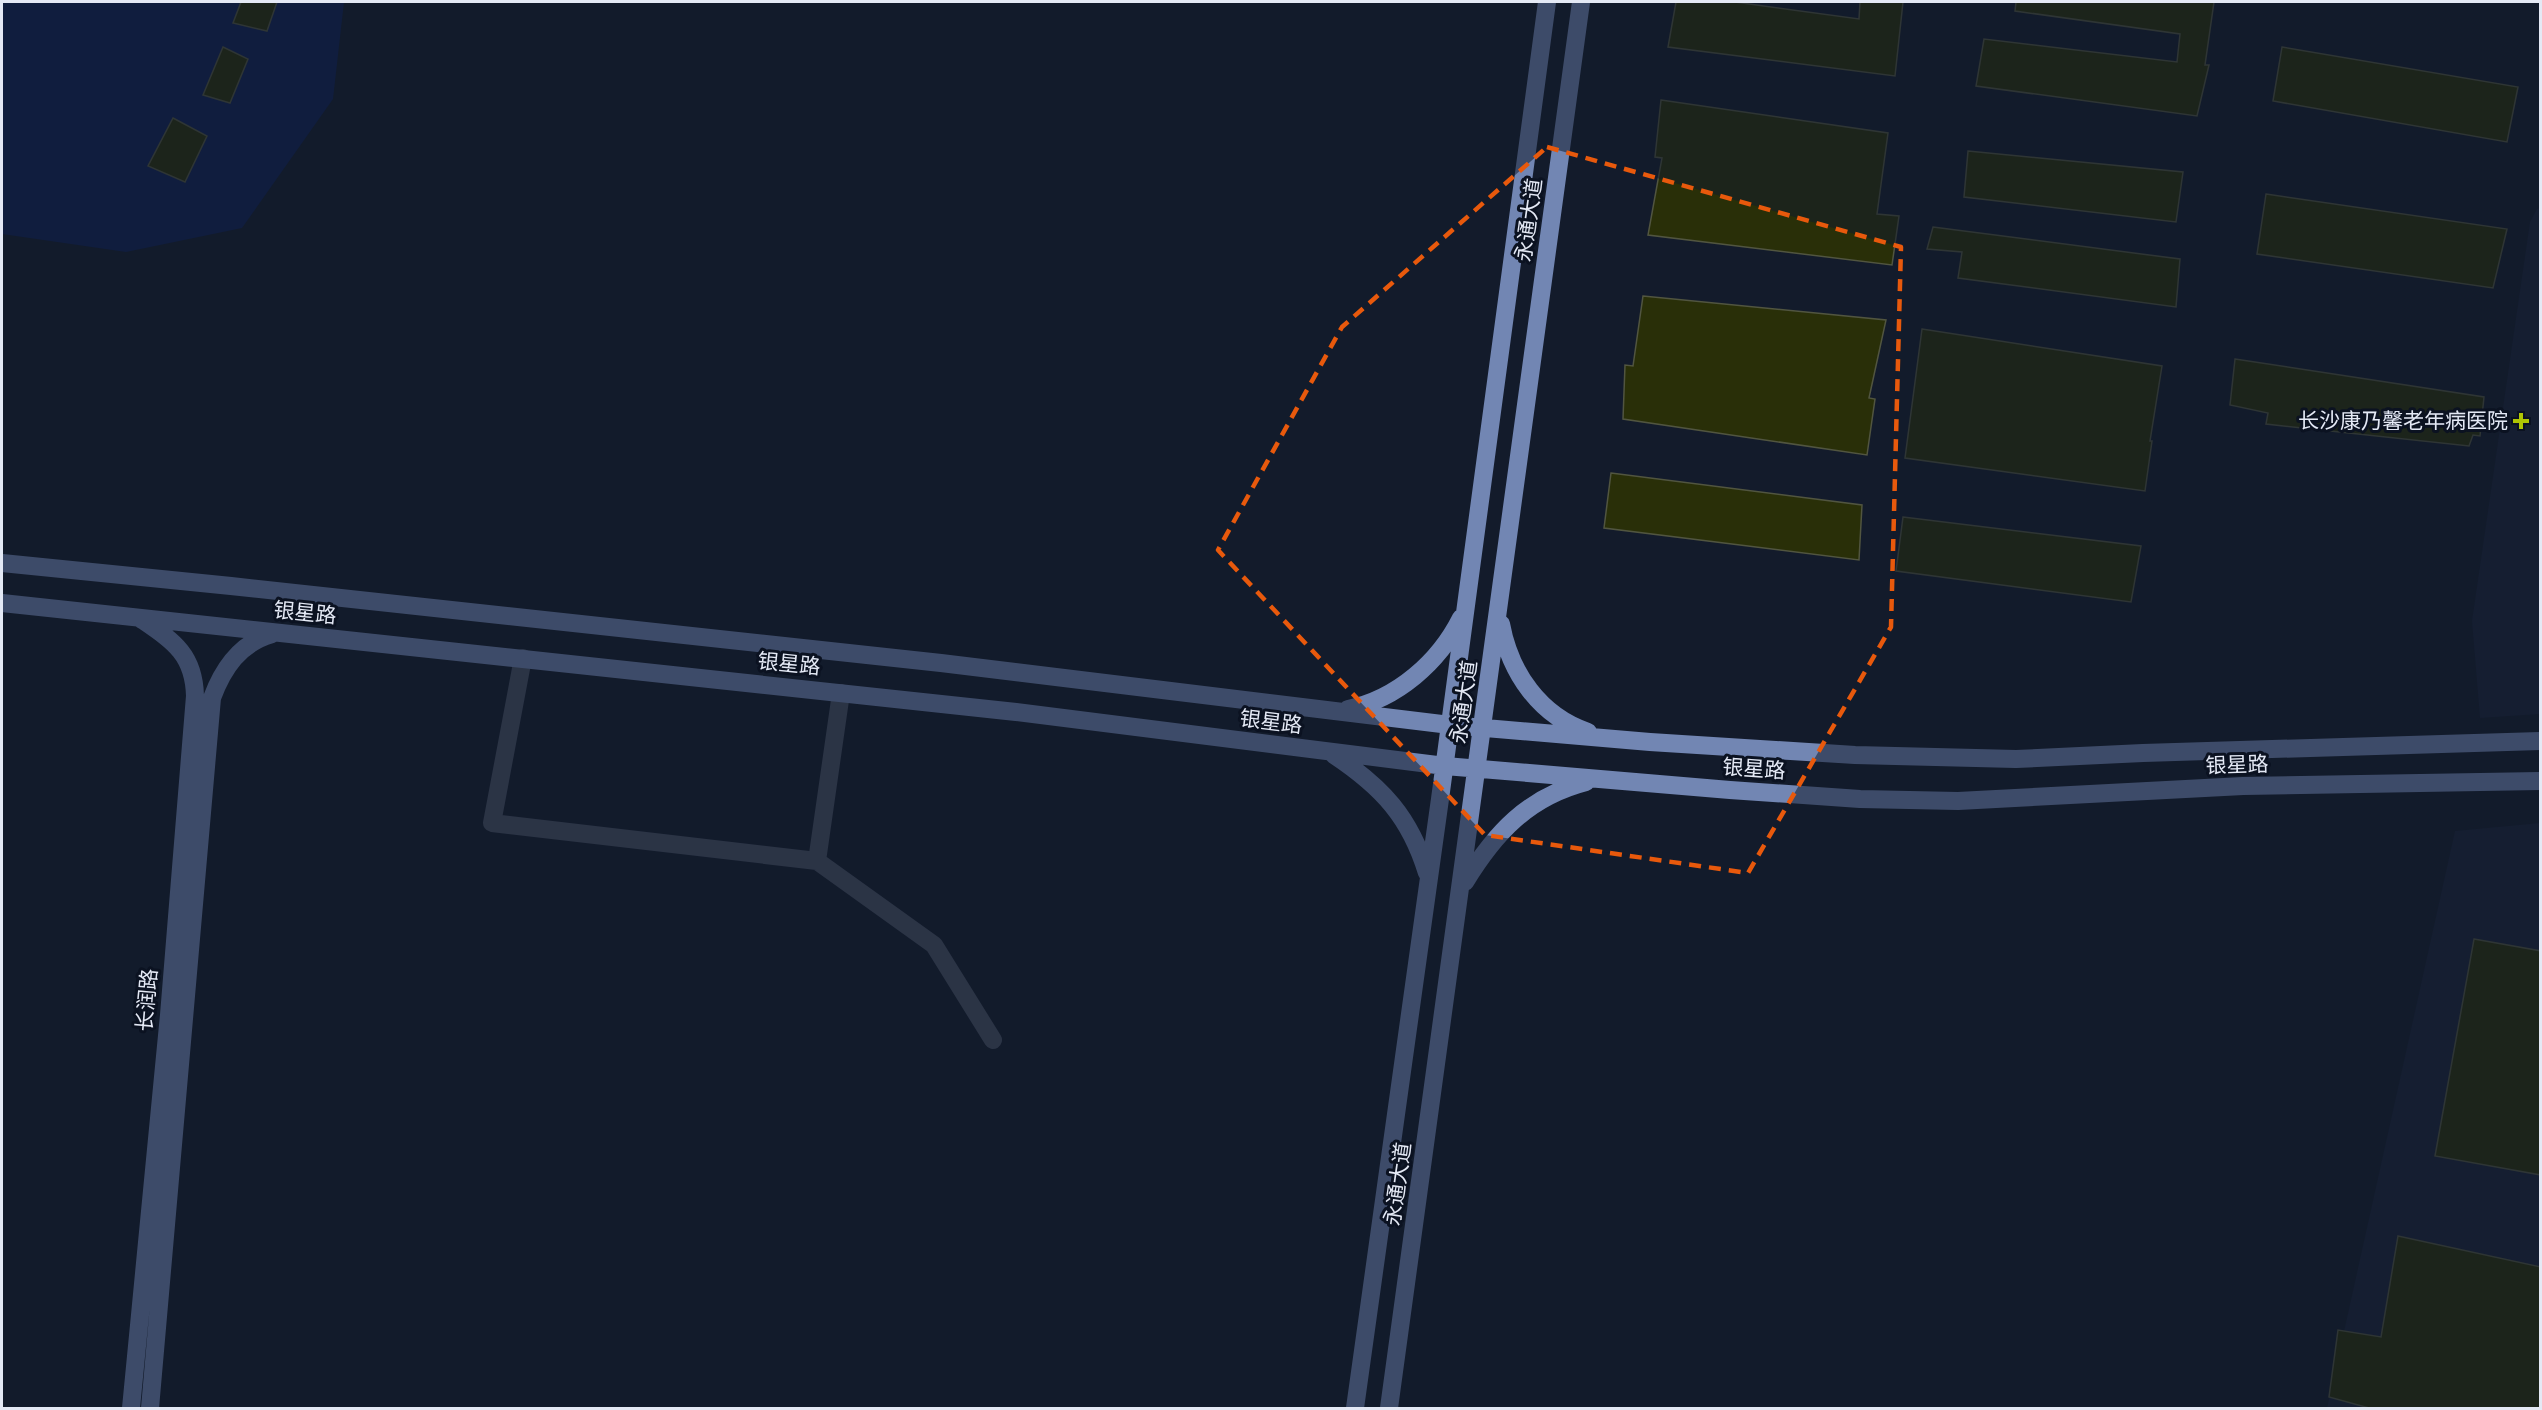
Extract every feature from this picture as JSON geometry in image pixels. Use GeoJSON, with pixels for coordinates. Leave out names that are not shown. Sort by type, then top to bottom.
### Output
{"type":"FeatureCollection","features":[{"type":"Feature","properties":{"kind":"main road","name":"永通大道"},"geometry":{"type":"LineString","coordinates":[[1355,1408],[1445,766],[1547,2]]}},
{"type":"Feature","properties":{"kind":"main road","name":"永通大道"},"geometry":{"type":"LineString","coordinates":[[1389,1408],[1581,2]]}},
{"type":"Feature","properties":{"kind":"main road","name":"银星路"},"geometry":{"type":"LineString","coordinates":[[2,563],[254,588],[941,663],[1483,729],[1607,738],[1855,755],[1982,759],[2541,741]]}},
{"type":"Feature","properties":{"kind":"main road","name":"银星路"},"geometry":{"type":"LineString","coordinates":[[2,603],[841,693],[1445,766],[1860,799],[1958,801],[2243,786],[2541,781]]}},
{"type":"Feature","properties":{"kind":"main road"},"geometry":{"type":"LineString","coordinates":[[1337,711],[1361,706],[1382,698],[1419,673],[1444,646],[1466,609]]}},
{"type":"Feature","properties":{"kind":"main road"},"geometry":{"type":"LineString","coordinates":[[1499,613],[1508,651],[1529,691],[1557,717],[1578,729],[1607,738]]}},
{"type":"Feature","properties":{"kind":"main road","name":"长润路"},"geometry":{"type":"LineString","coordinates":[[131,1408],[168,1027],[195,696],[191,664],[179,649],[140,618]]}},
{"type":"Feature","properties":{"kind":"main road","name":"长润路"},"geometry":{"type":"LineString","coordinates":[[150,1408],[212,698],[224,670],[236,655],[252,642],[279,632]]}},
{"type":"Feature","properties":{"kind":"main road"},"geometry":{"type":"LineString","coordinates":[[1330,752],[1377,787],[1395,805],[1417,844],[1429,880]]}},
{"type":"Feature","properties":{"kind":"main road"},"geometry":{"type":"LineString","coordinates":[[1461,889],[1485,852],[1515,818],[1554,792],[1597,779]]}},
{"type":"Feature","properties":{"kind":"street"},"geometry":{"type":"LineString","coordinates":[[523,658],[492,823],[817,861],[934,945],[993,1040]]}},
{"type":"Feature","properties":{"kind":"street"},"geometry":{"type":"LineString","coordinates":[[817,861],[841,693]]}},
{"type":"Feature","properties":{"kind":"highlighted area"},"geometry":{"type":"Polygon","coordinates":[[[1547,147],[1901,247],[1891,627],[1748,873],[1485,835],[1218,550],[1342,327],[1547,147]]]}},
{"type":"Feature","properties":{"kind":"shaded area"},"geometry":{"type":"Polygon","coordinates":[[[2,2],[344,2],[333,99],[242,228],[126,252],[2,234],[2,2]]]}},
{"type":"Feature","properties":{"kind":"shaded area","name":"长沙康乃馨老年病医院"},"geometry":{"type":"Polygon","coordinates":[[[2540,208],[2540,714],[2480,718],[2472,621],[2530,222],[2537,209],[2540,208]]]}},
{"type":"Feature","properties":{"kind":"shaded area"},"geometry":{"type":"Polygon","coordinates":[[[2540,823],[2540,1408],[2327,1408],[2455,831],[2540,823]]]}},
{"type":"Feature","properties":{"kind":"building"},"geometry":{"type":"Polygon","coordinates":[[[241,2],[277,2],[267,31],[233,23],[241,2]]]}},
{"type":"Feature","properties":{"kind":"building"},"geometry":{"type":"Polygon","coordinates":[[[1676,2],[1735,2],[1859,19],[1860,2],[1903,2],[1895,76],[1668,47],[1676,2]]]}},
{"type":"Feature","properties":{"kind":"building"},"geometry":{"type":"Polygon","coordinates":[[[2016,2],[2214,2],[2205,65],[2209,65],[2197,116],[1976,86],[1984,39],[2177,62],[2180,34],[2015,11],[2016,2]]]}},
{"type":"Feature","properties":{"kind":"building"},"geometry":{"type":"Polygon","coordinates":[[[223,47],[248,59],[230,103],[203,95],[223,47]]]}},
{"type":"Feature","properties":{"kind":"building"},"geometry":{"type":"Polygon","coordinates":[[[2282,47],[2518,87],[2507,142],[2273,101],[2282,47]]]}},
{"type":"Feature","properties":{"kind":"building"},"geometry":{"type":"Polygon","coordinates":[[[1661,100],[1888,133],[1877,214],[1899,216],[1892,265],[1648,235],[1662,158],[1655,157],[1661,100]]]}},
{"type":"Feature","properties":{"kind":"building"},"geometry":{"type":"Polygon","coordinates":[[[173,118],[207,136],[185,182],[148,166],[173,118]]]}},
{"type":"Feature","properties":{"kind":"building"},"geometry":{"type":"Polygon","coordinates":[[[1968,151],[2183,172],[2176,222],[1964,197],[1968,151]]]}},
{"type":"Feature","properties":{"kind":"building"},"geometry":{"type":"Polygon","coordinates":[[[2266,194],[2507,229],[2493,288],[2257,254],[2266,194]]]}},
{"type":"Feature","properties":{"kind":"building"},"geometry":{"type":"Polygon","coordinates":[[[1933,227],[2180,259],[2176,307],[1958,278],[1962,252],[1927,249],[1933,227]]]}},
{"type":"Feature","properties":{"kind":"building"},"geometry":{"type":"Polygon","coordinates":[[[1643,296],[1886,320],[1869,398],[1875,399],[1867,455],[1623,419],[1625,365],[1633,366],[1643,296]]]}},
{"type":"Feature","properties":{"kind":"building"},"geometry":{"type":"Polygon","coordinates":[[[1922,329],[2162,366],[2145,491],[1905,458],[1922,329]]]}},
{"type":"Feature","properties":{"kind":"building"},"geometry":{"type":"Polygon","coordinates":[[[2235,359],[2484,397],[2480,436],[2473,435],[2469,446],[2266,424],[2268,413],[2230,405],[2235,359]]]}},
{"type":"Feature","properties":{"kind":"building"},"geometry":{"type":"Polygon","coordinates":[[[1611,473],[1862,505],[1859,560],[1604,528],[1611,473]]]}},
{"type":"Feature","properties":{"kind":"building"},"geometry":{"type":"Polygon","coordinates":[[[1903,517],[2141,546],[2131,602],[1896,571],[1903,517]]]}},
{"type":"Feature","properties":{"kind":"building"},"geometry":{"type":"Polygon","coordinates":[[[2474,939],[2541,951],[2541,1175],[2435,1156],[2474,939]]]}},
{"type":"Feature","properties":{"kind":"building"},"geometry":{"type":"Polygon","coordinates":[[[2398,1236],[2541,1267],[2541,1408],[2369,1408],[2329,1397],[2338,1330],[2381,1337],[2398,1236]]]}},
{"type":"Feature","properties":{"kind":"place","name":"长沙康乃馨老年病医院"},"geometry":{"type":"Point","coordinates":[2521,421]}}]}
